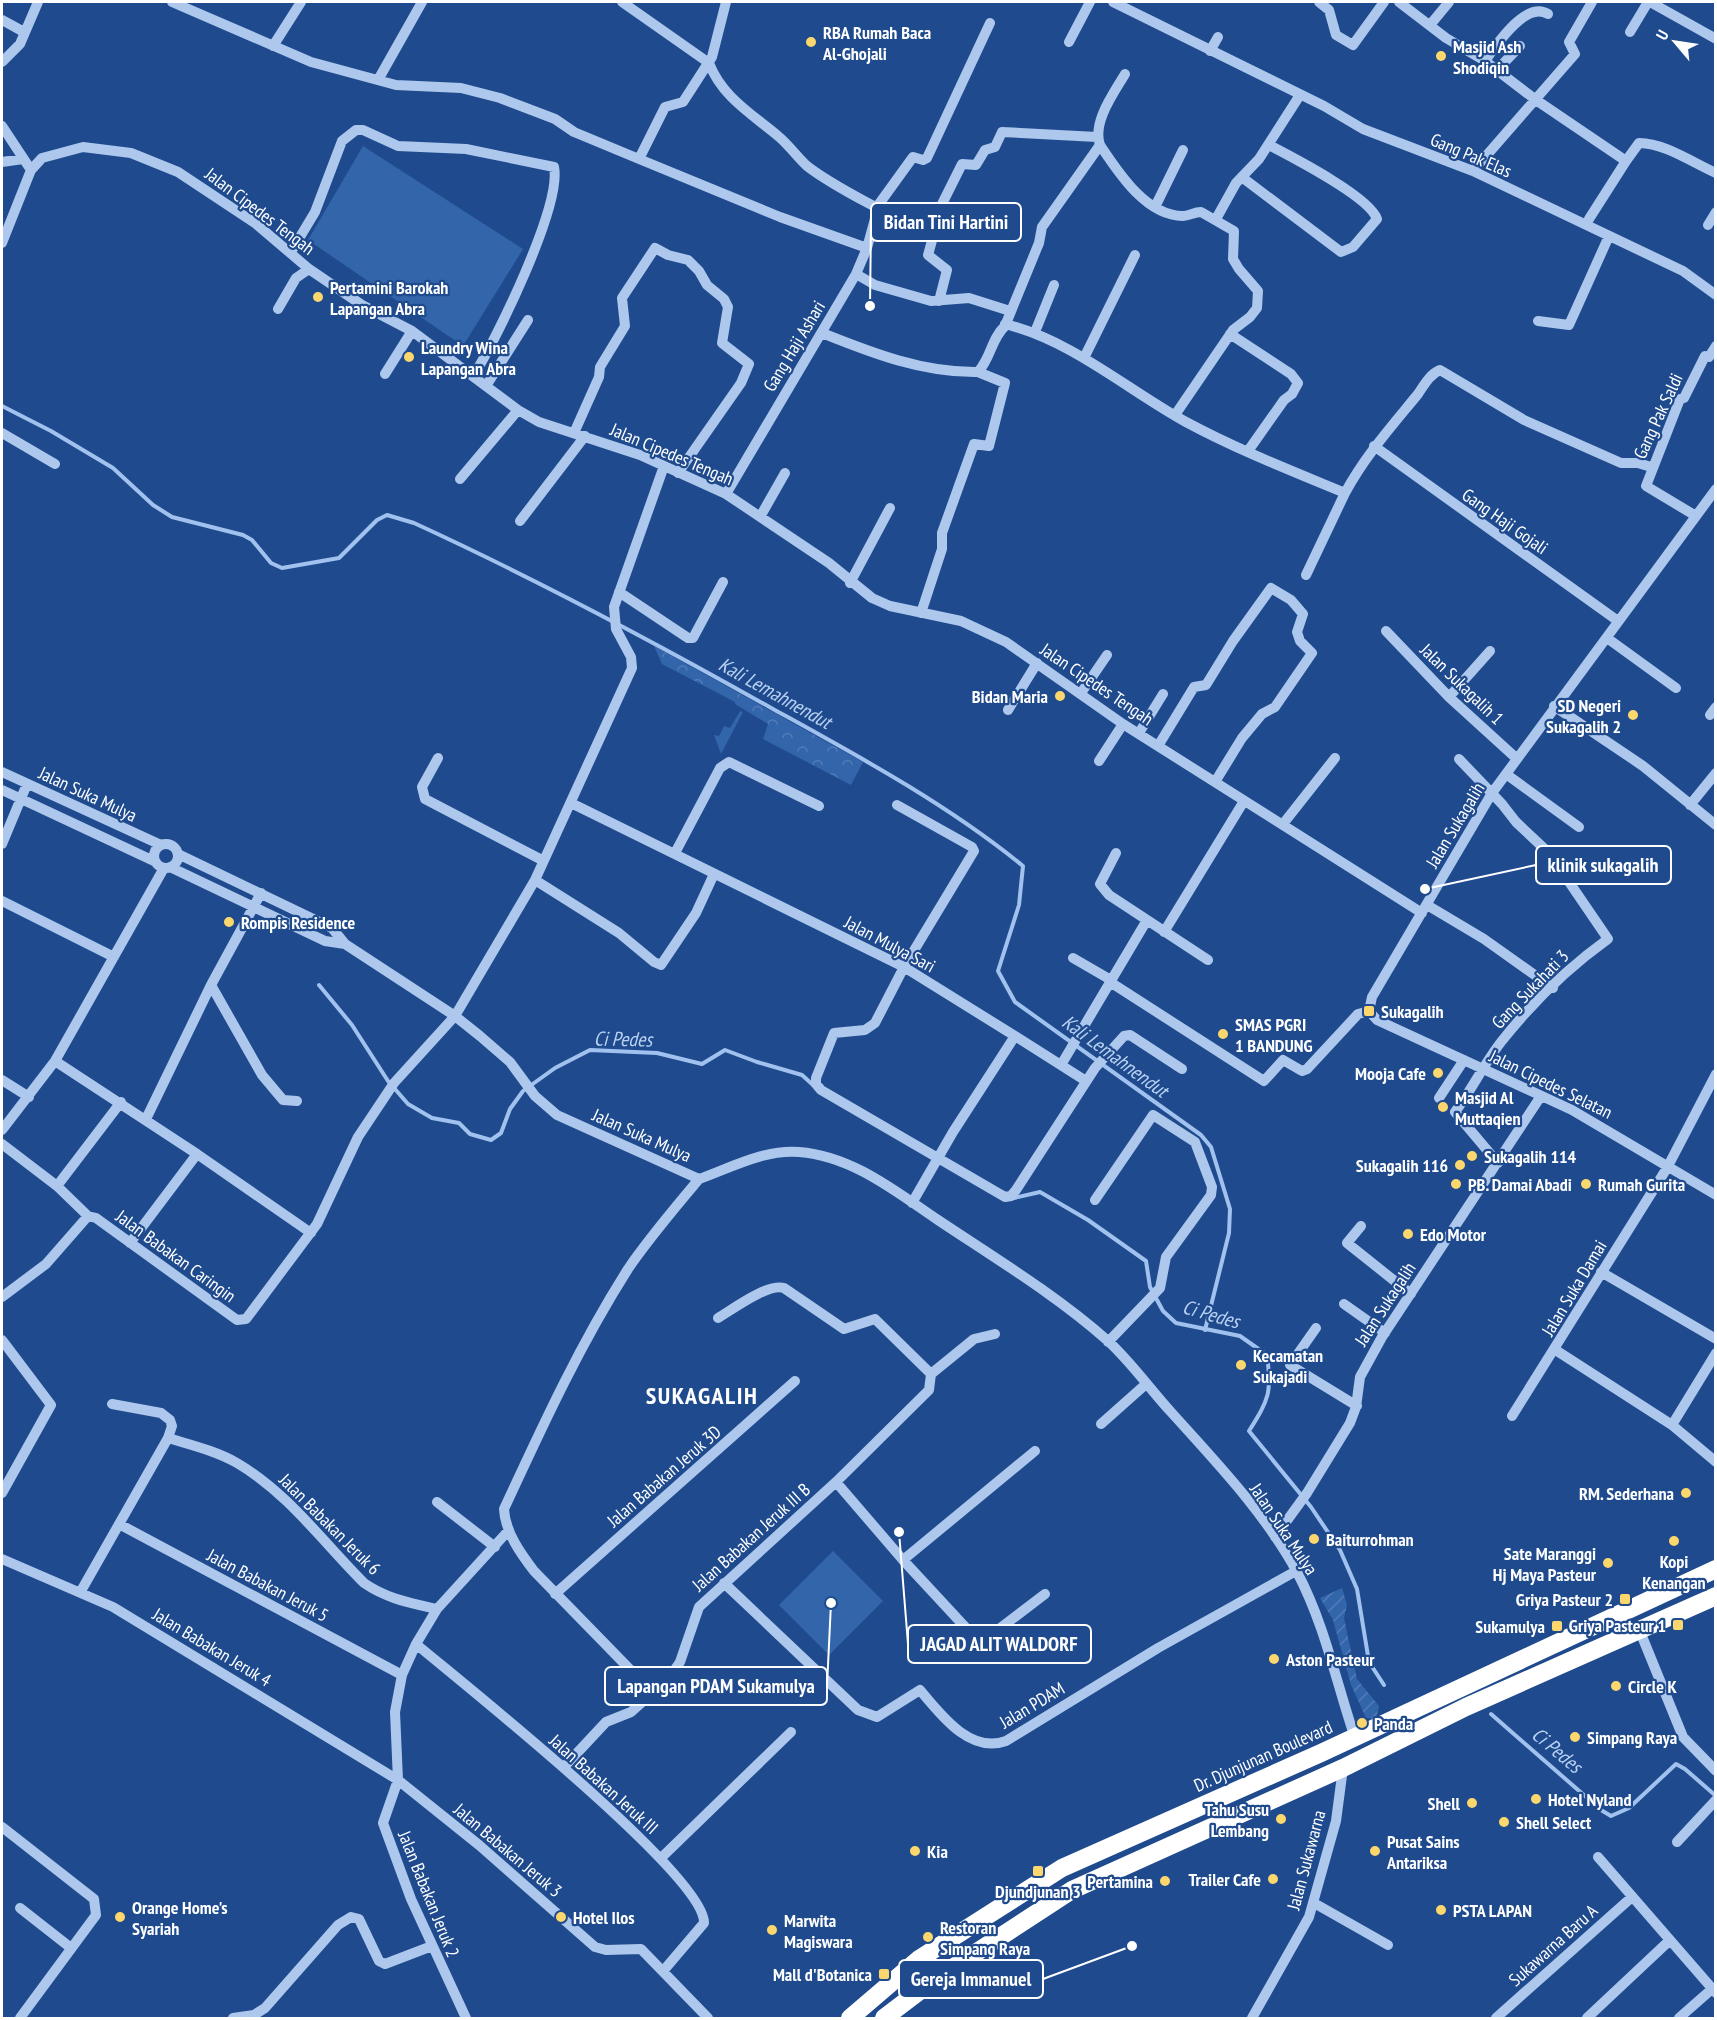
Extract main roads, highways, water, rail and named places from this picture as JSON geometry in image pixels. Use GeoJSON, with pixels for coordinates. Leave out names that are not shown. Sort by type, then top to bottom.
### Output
{"type":"FeatureCollection","features":[{"type":"Feature","properties":{"kind":"highway","name":"Dr. Djunjunan Boulevard"},"geometry":{"type":"LineString","coordinates":[[850,2019],[919,1959],[1062,1868],[1355,1738],[1716,1569]]}},
{"type":"Feature","properties":{"kind":"highway"},"geometry":{"type":"LineString","coordinates":[[884,2019],[934,1980],[1072,1890],[1343,1768],[1466,1707],[1716,1596]]}},
{"type":"Feature","properties":{"kind":"waterway","name":"Kali Lemahnendut"},"geometry":{"type":"LineString","coordinates":[[2,406],[51,431],[113,468],[153,505],[172,517],[243,535],[252,540],[271,563],[282,568],[339,558],[377,520],[387,515],[414,523],[550,589],[729,684],[933,801],[994,843],[1023,866],[1019,905],[998,971],[1015,1002],[1201,1135],[1211,1147],[1230,1209],[1229,1233],[1205,1330]]}},
{"type":"Feature","properties":{"kind":"waterway","name":"Ci Pedes"},"geometry":{"type":"LineString","coordinates":[[319,985],[352,1025],[388,1081],[408,1104],[432,1118],[459,1123],[470,1134],[491,1140],[501,1133],[510,1109],[523,1091],[555,1068],[590,1050],[657,1053],[702,1064],[725,1050],[802,1075],[813,1085]]}},
{"type":"Feature","properties":{"kind":"waterway","name":"Ci Pedes"},"geometry":{"type":"LineString","coordinates":[[1014,1198],[1040,1192],[1088,1220],[1146,1261],[1150,1287],[1163,1311],[1176,1323],[1240,1336],[1267,1355],[1269,1387],[1265,1403],[1249,1431],[1311,1507],[1340,1550],[1357,1589],[1369,1662],[1384,1685]]}},
{"type":"Feature","properties":{"kind":"waterway","name":"Ci Pedes"},"geometry":{"type":"LineString","coordinates":[[1491,1714],[1601,1810],[1611,1816],[1629,1808],[1676,1764],[1716,1796]]}},
{"type":"Feature","properties":{"kind":"place","name":"RBA Rumah Baca Al-Ghojali"},"geometry":{"type":"Point","coordinates":[811,42]}},
{"type":"Feature","properties":{"kind":"place","name":"Masjid Ash Shodiqin"},"geometry":{"type":"Point","coordinates":[1441,56]}},
{"type":"Feature","properties":{"kind":"place","name":"Pertamini Barokah Lapangan Abra"},"geometry":{"type":"Point","coordinates":[318,297]}},
{"type":"Feature","properties":{"kind":"place","name":"Bidan Tini Hartini"},"geometry":{"type":"Point","coordinates":[870,306]}},
{"type":"Feature","properties":{"kind":"place","name":"Laundry Wina Lapangan Abra"},"geometry":{"type":"Point","coordinates":[409,357]}},
{"type":"Feature","properties":{"kind":"place","name":"Bidan Maria"},"geometry":{"type":"Point","coordinates":[1060,696]}},
{"type":"Feature","properties":{"kind":"place","name":"SD Negeri Sukagalih 2"},"geometry":{"type":"Point","coordinates":[1633,715]}},
{"type":"Feature","properties":{"kind":"place","name":"klinik sukagalih"},"geometry":{"type":"Point","coordinates":[1425,889]}},
{"type":"Feature","properties":{"kind":"place","name":"Rompis Residence"},"geometry":{"type":"Point","coordinates":[229,922]}},
{"type":"Feature","properties":{"kind":"place","name":"Sukagalih"},"geometry":{"type":"Point","coordinates":[1369,1011]}},
{"type":"Feature","properties":{"kind":"place","name":"SMAS PGRI 1 BANDUNG"},"geometry":{"type":"Point","coordinates":[1223,1034]}},
{"type":"Feature","properties":{"kind":"place","name":"Mooja Cafe"},"geometry":{"type":"Point","coordinates":[1438,1073]}},
{"type":"Feature","properties":{"kind":"place","name":"Masjid Al Muttaqien"},"geometry":{"type":"Point","coordinates":[1443,1107]}},
{"type":"Feature","properties":{"kind":"place","name":"Sukagalih 114"},"geometry":{"type":"Point","coordinates":[1472,1156]}},
{"type":"Feature","properties":{"kind":"place","name":"Sukagalih 116"},"geometry":{"type":"Point","coordinates":[1460,1165]}},
{"type":"Feature","properties":{"kind":"place","name":"PB. Damai Abadi"},"geometry":{"type":"Point","coordinates":[1456,1184]}},
{"type":"Feature","properties":{"kind":"place","name":"Rumah Gurita"},"geometry":{"type":"Point","coordinates":[1586,1184]}},
{"type":"Feature","properties":{"kind":"place","name":"Edo Motor"},"geometry":{"type":"Point","coordinates":[1408,1234]}},
{"type":"Feature","properties":{"kind":"place","name":"Kecamatan Sukajadi"},"geometry":{"type":"Point","coordinates":[1241,1365]}},
{"type":"Feature","properties":{"kind":"place","name":"RM. Sederhana"},"geometry":{"type":"Point","coordinates":[1686,1493]}},
{"type":"Feature","properties":{"kind":"place","name":"JAGAD ALIT WALDORF"},"geometry":{"type":"Point","coordinates":[899,1532]}},
{"type":"Feature","properties":{"kind":"place","name":"Baiturrohman"},"geometry":{"type":"Point","coordinates":[1314,1539]}},
{"type":"Feature","properties":{"kind":"place","name":"Kopi Kenangan"},"geometry":{"type":"Point","coordinates":[1674,1541]}},
{"type":"Feature","properties":{"kind":"place","name":"Sate Maranggi Hj Maya Pasteur"},"geometry":{"type":"Point","coordinates":[1608,1563]}},
{"type":"Feature","properties":{"kind":"place","name":"Griya Pasteur 2"},"geometry":{"type":"Point","coordinates":[1625,1599]}},
{"type":"Feature","properties":{"kind":"place","name":"Lapangan PDAM Sukamulya"},"geometry":{"type":"Point","coordinates":[831,1603]}},
{"type":"Feature","properties":{"kind":"place","name":"Griya Pasteur 1"},"geometry":{"type":"Point","coordinates":[1678,1625]}},
{"type":"Feature","properties":{"kind":"place","name":"Sukamulya"},"geometry":{"type":"Point","coordinates":[1557,1626]}},
{"type":"Feature","properties":{"kind":"place","name":"Aston Pasteur"},"geometry":{"type":"Point","coordinates":[1274,1659]}},
{"type":"Feature","properties":{"kind":"place","name":"Circle K"},"geometry":{"type":"Point","coordinates":[1616,1686]}},
{"type":"Feature","properties":{"kind":"place","name":"Panda"},"geometry":{"type":"Point","coordinates":[1362,1723]}},
{"type":"Feature","properties":{"kind":"place","name":"Simpang Raya"},"geometry":{"type":"Point","coordinates":[1575,1737]}},
{"type":"Feature","properties":{"kind":"place","name":"Hotel Nyland"},"geometry":{"type":"Point","coordinates":[1536,1799]}},
{"type":"Feature","properties":{"kind":"place","name":"Shell"},"geometry":{"type":"Point","coordinates":[1472,1803]}},
{"type":"Feature","properties":{"kind":"place","name":"Tahu Susu Lembang"},"geometry":{"type":"Point","coordinates":[1281,1819]}},
{"type":"Feature","properties":{"kind":"place","name":"Shell Select"},"geometry":{"type":"Point","coordinates":[1504,1822]}},
{"type":"Feature","properties":{"kind":"place","name":"Kia"},"geometry":{"type":"Point","coordinates":[915,1851]}},
{"type":"Feature","properties":{"kind":"place","name":"Pusat Sains Antariksa"},"geometry":{"type":"Point","coordinates":[1375,1851]}},
{"type":"Feature","properties":{"kind":"place","name":"Djundjunan 3"},"geometry":{"type":"Point","coordinates":[1038,1871]}},
{"type":"Feature","properties":{"kind":"place","name":"Trailer Cafe"},"geometry":{"type":"Point","coordinates":[1273,1879]}},
{"type":"Feature","properties":{"kind":"place","name":"Pertamina"},"geometry":{"type":"Point","coordinates":[1165,1881]}},
{"type":"Feature","properties":{"kind":"place","name":"PSTA LAPAN"},"geometry":{"type":"Point","coordinates":[1441,1910]}},
{"type":"Feature","properties":{"kind":"place","name":"Orange Home's Syariah"},"geometry":{"type":"Point","coordinates":[120,1917]}},
{"type":"Feature","properties":{"kind":"place","name":"Hotel Ilos"},"geometry":{"type":"Point","coordinates":[561,1917]}},
{"type":"Feature","properties":{"kind":"place","name":"Marwita Magiswara"},"geometry":{"type":"Point","coordinates":[772,1930]}},
{"type":"Feature","properties":{"kind":"place","name":"Restoran Simpang Raya"},"geometry":{"type":"Point","coordinates":[928,1937]}},
{"type":"Feature","properties":{"kind":"place","name":"Gereja Immanuel"},"geometry":{"type":"Point","coordinates":[1132,1946]}},
{"type":"Feature","properties":{"kind":"place","name":"Mall d'Botanica"},"geometry":{"type":"Point","coordinates":[884,1974]}},
{"type":"Feature","properties":{"kind":"district","name":"SUKAGALIH"},"geometry":{"type":"Point","coordinates":[702,1395]}}]}
